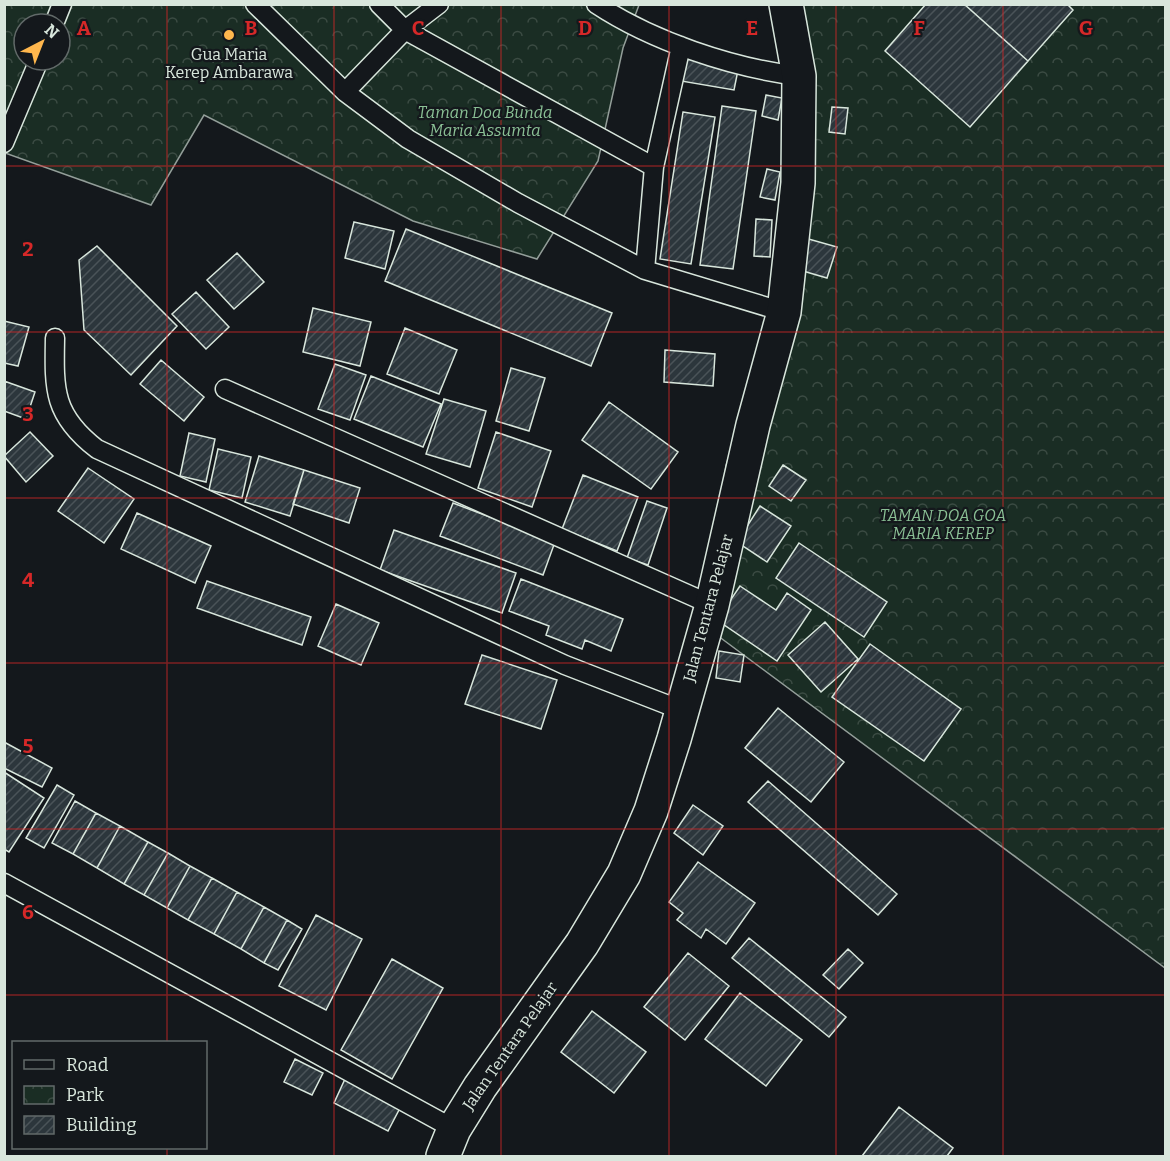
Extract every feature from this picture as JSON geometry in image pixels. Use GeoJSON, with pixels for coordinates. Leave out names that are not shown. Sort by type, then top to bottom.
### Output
{"type":"FeatureCollection","features":[{"type":"Feature","properties":{"kind":"street","name":"Jalan Tentara Pelajar"},"geometry":{"type":"LineString","coordinates":[[449,1143],[517,1034],[582,944],[624,874],[662,781],[712,605],[753,425],[784,312],[798,183],[798,76],[786,4]]}},
{"type":"Feature","properties":{"kind":"lane"},"geometry":{"type":"LineString","coordinates":[[255,4],[345,92],[408,139],[518,202],[645,270],[784,312]]}},
{"type":"Feature","properties":{"kind":"lane"},"geometry":{"type":"LineString","coordinates":[[378,4],[405,30],[654,166]]}},
{"type":"Feature","properties":{"kind":"lane"},"geometry":{"type":"LineString","coordinates":[[345,92],[405,30],[439,4]]}},
{"type":"Feature","properties":{"kind":"lane"},"geometry":{"type":"LineString","coordinates":[[596,4],[681,46],[775,73],[798,76]]}},
{"type":"Feature","properties":{"kind":"lane"},"geometry":{"type":"LineString","coordinates":[[645,270],[654,166],[681,46]]}},
{"type":"Feature","properties":{"kind":"lane"},"geometry":{"type":"LineString","coordinates":[[4,142],[34,72]]}},
{"type":"Feature","properties":{"kind":"lane"},"geometry":{"type":"LineString","coordinates":[[55,338],[54,383],[66,420],[97,449],[565,665],[681,710]]}},
{"type":"Feature","properties":{"kind":"lane"},"geometry":{"type":"LineString","coordinates":[[225,389],[712,605]]}},
{"type":"Feature","properties":{"kind":"lane"},"geometry":{"type":"LineString","coordinates":[[4,883],[449,1143]]}},
{"type":"Feature","properties":{"kind":"green space","name":"Taman Doa Bunda Maria Assumta"},"geometry":{"type":"Polygon","coordinates":[[[5,5],[639,5],[623,48],[598,161],[537,259],[413,221],[204,115],[151,205],[5,153],[5,5]]]}},
{"type":"Feature","properties":{"kind":"green space","name":"TAMAN DOA GOA MARIA KEREP"},"geometry":{"type":"Polygon","coordinates":[[[783,5],[1165,5],[1165,968],[706,627],[726,466],[770,324],[791,83],[783,5]]]}},
{"type":"Feature","properties":{"kind":"building"},"geometry":{"type":"Polygon","coordinates":[[[926,4],[964,4],[1028,61],[970,127],[885,51],[926,4]]]}},
{"type":"Feature","properties":{"kind":"building"},"geometry":{"type":"Polygon","coordinates":[[[964,4],[1067,4],[1073,10],[1028,61],[964,4]]]}},
{"type":"Feature","properties":{"kind":"building"},"geometry":{"type":"Polygon","coordinates":[[[686,56],[739,65],[734,90],[681,81],[686,56]]]}},
{"type":"Feature","properties":{"kind":"building"},"geometry":{"type":"Polygon","coordinates":[[[766,95],[782,98],[778,120],[762,116],[766,95]]]}},
{"type":"Feature","properties":{"kind":"building"},"geometry":{"type":"Polygon","coordinates":[[[722,106],[756,111],[733,269],[700,265],[722,106]]]}},
{"type":"Feature","properties":{"kind":"building"},"geometry":{"type":"Polygon","coordinates":[[[832,107],[848,108],[845,134],[829,132],[832,107]]]}},
{"type":"Feature","properties":{"kind":"building"},"geometry":{"type":"Polygon","coordinates":[[[683,112],[715,117],[691,264],[660,259],[683,112]]]}},
{"type":"Feature","properties":{"kind":"building"},"geometry":{"type":"Polygon","coordinates":[[[767,169],[780,172],[775,200],[760,197],[767,169]]]}},
{"type":"Feature","properties":{"kind":"building"},"geometry":{"type":"Polygon","coordinates":[[[756,219],[772,220],[770,257],[754,256],[756,219]]]}},
{"type":"Feature","properties":{"kind":"building"},"geometry":{"type":"Polygon","coordinates":[[[354,222],[394,231],[385,269],[345,258],[354,222]]]}},
{"type":"Feature","properties":{"kind":"building"},"geometry":{"type":"Polygon","coordinates":[[[406,229],[612,313],[591,366],[385,281],[406,229]]]}},
{"type":"Feature","properties":{"kind":"building"},"geometry":{"type":"Polygon","coordinates":[[[805,238],[837,247],[827,278],[796,269],[805,238]]]}},
{"type":"Feature","properties":{"kind":"building"},"geometry":{"type":"Polygon","coordinates":[[[97,246],[177,326],[131,375],[84,330],[79,260],[97,246]]]}},
{"type":"Feature","properties":{"kind":"building"},"geometry":{"type":"Polygon","coordinates":[[[237,253],[264,282],[234,309],[207,280],[237,253]]]}},
{"type":"Feature","properties":{"kind":"building"},"geometry":{"type":"Polygon","coordinates":[[[196,292],[229,327],[206,349],[172,314],[196,292]]]}},
{"type":"Feature","properties":{"kind":"building"},"geometry":{"type":"Polygon","coordinates":[[[313,308],[371,322],[360,366],[303,352],[313,308]]]}},
{"type":"Feature","properties":{"kind":"building"},"geometry":{"type":"Polygon","coordinates":[[[4,321],[29,327],[18,366],[4,363],[4,321]]]}},
{"type":"Feature","properties":{"kind":"building"},"geometry":{"type":"Polygon","coordinates":[[[405,328],[457,350],[439,394],[387,374],[405,328]]]}},
{"type":"Feature","properties":{"kind":"building"},"geometry":{"type":"Polygon","coordinates":[[[665,350],[715,354],[713,386],[664,382],[665,350]]]}},
{"type":"Feature","properties":{"kind":"building"},"geometry":{"type":"Polygon","coordinates":[[[161,360],[204,397],[184,421],[140,384],[161,360]]]}},
{"type":"Feature","properties":{"kind":"building"},"geometry":{"type":"Polygon","coordinates":[[[335,364],[366,375],[350,420],[318,409],[335,364]]]}},
{"type":"Feature","properties":{"kind":"building"},"geometry":{"type":"Polygon","coordinates":[[[511,368],[545,378],[529,431],[496,421],[511,368]]]}},
{"type":"Feature","properties":{"kind":"building"},"geometry":{"type":"Polygon","coordinates":[[[371,376],[441,404],[423,447],[354,419],[371,376]]]}},
{"type":"Feature","properties":{"kind":"building"},"geometry":{"type":"Polygon","coordinates":[[[4,381],[35,392],[26,419],[4,411],[4,381]]]}},
{"type":"Feature","properties":{"kind":"building"},"geometry":{"type":"Polygon","coordinates":[[[444,399],[486,411],[470,467],[426,454],[444,399]]]}},
{"type":"Feature","properties":{"kind":"building"},"geometry":{"type":"Polygon","coordinates":[[[609,402],[678,452],[651,489],[582,440],[609,402]]]}},
{"type":"Feature","properties":{"kind":"building"},"geometry":{"type":"Polygon","coordinates":[[[30,432],[53,456],[26,482],[4,456],[30,432]]]}},
{"type":"Feature","properties":{"kind":"building"},"geometry":{"type":"Polygon","coordinates":[[[496,432],[551,451],[532,507],[478,488],[496,432]]]}},
{"type":"Feature","properties":{"kind":"building"},"geometry":{"type":"Polygon","coordinates":[[[189,433],[215,439],[206,482],[180,476],[189,433]]]}},
{"type":"Feature","properties":{"kind":"building"},"geometry":{"type":"Polygon","coordinates":[[[218,449],[251,457],[242,498],[209,490],[218,449]]]}},
{"type":"Feature","properties":{"kind":"building"},"geometry":{"type":"Polygon","coordinates":[[[259,456],[304,470],[290,516],[245,502],[259,456]]]}},
{"type":"Feature","properties":{"kind":"building"},"geometry":{"type":"Polygon","coordinates":[[[783,465],[806,480],[791,501],[769,486],[783,465]]]}},
{"type":"Feature","properties":{"kind":"building"},"geometry":{"type":"Polygon","coordinates":[[[88,468],[134,499],[104,543],[58,511],[88,468]]]}},
{"type":"Feature","properties":{"kind":"building"},"geometry":{"type":"Polygon","coordinates":[[[304,470],[360,488],[349,523],[293,504],[304,470]]]}},
{"type":"Feature","properties":{"kind":"building"},"geometry":{"type":"Polygon","coordinates":[[[583,475],[638,497],[617,551],[562,529],[583,475]]]}},
{"type":"Feature","properties":{"kind":"building"},"geometry":{"type":"Polygon","coordinates":[[[647,501],[667,508],[648,565],[627,558],[647,501]]]}},
{"type":"Feature","properties":{"kind":"building"},"geometry":{"type":"Polygon","coordinates":[[[453,503],[555,542],[543,575],[440,536],[453,503]]]}},
{"type":"Feature","properties":{"kind":"building"},"geometry":{"type":"Polygon","coordinates":[[[760,506],[791,526],[767,562],[737,542],[760,506]]]}},
{"type":"Feature","properties":{"kind":"building"},"geometry":{"type":"Polygon","coordinates":[[[137,513],[211,546],[195,583],[121,549],[137,513]]]}},
{"type":"Feature","properties":{"kind":"building"},"geometry":{"type":"Polygon","coordinates":[[[394,530],[516,573],[502,613],[380,570],[394,530]]]}},
{"type":"Feature","properties":{"kind":"building"},"geometry":{"type":"Polygon","coordinates":[[[799,543],[887,602],[864,637],[776,578],[799,543]]]}},
{"type":"Feature","properties":{"kind":"building"},"geometry":{"type":"Polygon","coordinates":[[[521,579],[623,619],[611,651],[585,640],[582,649],[546,635],[549,626],[509,611],[521,579]]]}},
{"type":"Feature","properties":{"kind":"building"},"geometry":{"type":"Polygon","coordinates":[[[207,581],[311,617],[302,645],[197,608],[207,581]]]}},
{"type":"Feature","properties":{"kind":"building"},"geometry":{"type":"Polygon","coordinates":[[[740,586],[776,610],[787,593],[811,610],[777,661],[717,620],[740,586]]]}},
{"type":"Feature","properties":{"kind":"building"},"geometry":{"type":"Polygon","coordinates":[[[336,604],[379,623],[361,665],[318,646],[336,604]]]}},
{"type":"Feature","properties":{"kind":"building"},"geometry":{"type":"Polygon","coordinates":[[[825,622],[858,659],[821,692],[788,655],[825,622]]]}},
{"type":"Feature","properties":{"kind":"building"},"geometry":{"type":"Polygon","coordinates":[[[870,644],[961,709],[924,761],[832,697],[870,644]]]}},
{"type":"Feature","properties":{"kind":"building"},"geometry":{"type":"Polygon","coordinates":[[[719,651],[744,655],[740,682],[716,678],[719,651]]]}},
{"type":"Feature","properties":{"kind":"building"},"geometry":{"type":"Polygon","coordinates":[[[482,655],[557,680],[541,729],[465,704],[482,655]]]}},
{"type":"Feature","properties":{"kind":"building"},"geometry":{"type":"Polygon","coordinates":[[[778,708],[844,762],[811,802],[745,748],[778,708]]]}},
{"type":"Feature","properties":{"kind":"building"},"geometry":{"type":"Polygon","coordinates":[[[4,742],[52,768],[42,787],[4,768],[4,742]]]}},
{"type":"Feature","properties":{"kind":"building"},"geometry":{"type":"Polygon","coordinates":[[[4,772],[44,798],[9,852],[4,849],[4,772]]]}},
{"type":"Feature","properties":{"kind":"building"},"geometry":{"type":"Polygon","coordinates":[[[768,781],[897,894],[878,915],[748,802],[768,781]]]}},
{"type":"Feature","properties":{"kind":"building"},"geometry":{"type":"Polygon","coordinates":[[[57,785],[74,795],[44,848],[26,838],[57,785]]]}},
{"type":"Feature","properties":{"kind":"building"},"geometry":{"type":"Polygon","coordinates":[[[75,801],[96,813],[73,854],[52,843],[75,801]]]}},
{"type":"Feature","properties":{"kind":"building"},"geometry":{"type":"Polygon","coordinates":[[[693,805],[723,826],[703,855],[674,833],[693,805]]]}},
{"type":"Feature","properties":{"kind":"building"},"geometry":{"type":"Polygon","coordinates":[[[96,813],[120,826],[97,868],[73,854],[96,813]]]}},
{"type":"Feature","properties":{"kind":"building"},"geometry":{"type":"Polygon","coordinates":[[[120,826],[148,842],[124,884],[97,868],[120,826]]]}},
{"type":"Feature","properties":{"kind":"building"},"geometry":{"type":"Polygon","coordinates":[[[148,842],[168,853],[144,895],[124,884],[148,842]]]}},
{"type":"Feature","properties":{"kind":"building"},"geometry":{"type":"Polygon","coordinates":[[[168,853],[190,866],[167,908],[144,895],[168,853]]]}},
{"type":"Feature","properties":{"kind":"building"},"geometry":{"type":"Polygon","coordinates":[[[698,862],[755,903],[726,944],[706,929],[701,938],[677,920],[683,913],[669,902],[698,862]]]}},
{"type":"Feature","properties":{"kind":"building"},"geometry":{"type":"Polygon","coordinates":[[[190,866],[212,878],[188,920],[167,908],[190,866]]]}},
{"type":"Feature","properties":{"kind":"building"},"geometry":{"type":"Polygon","coordinates":[[[212,878],[237,892],[214,934],[188,920],[212,878]]]}},
{"type":"Feature","properties":{"kind":"building"},"geometry":{"type":"Polygon","coordinates":[[[237,892],[264,907],[241,949],[214,934],[237,892]]]}},
{"type":"Feature","properties":{"kind":"building"},"geometry":{"type":"Polygon","coordinates":[[[264,907],[287,920],[264,963],[241,949],[264,907]]]}},
{"type":"Feature","properties":{"kind":"building"},"geometry":{"type":"Polygon","coordinates":[[[316,915],[362,939],[326,1010],[279,986],[316,915]]]}},
{"type":"Feature","properties":{"kind":"building"},"geometry":{"type":"Polygon","coordinates":[[[287,920],[302,929],[278,970],[264,963],[287,920]]]}},
{"type":"Feature","properties":{"kind":"building"},"geometry":{"type":"Polygon","coordinates":[[[749,938],[846,1017],[829,1037],[732,958],[749,938]]]}},
{"type":"Feature","properties":{"kind":"building"},"geometry":{"type":"Polygon","coordinates":[[[848,949],[863,963],[839,989],[823,975],[848,949]]]}},
{"type":"Feature","properties":{"kind":"building"},"geometry":{"type":"Polygon","coordinates":[[[688,953],[729,986],[685,1040],[644,1007],[688,953]]]}},
{"type":"Feature","properties":{"kind":"building"},"geometry":{"type":"Polygon","coordinates":[[[392,959],[443,988],[392,1079],[341,1050],[392,959]]]}},
{"type":"Feature","properties":{"kind":"building"},"geometry":{"type":"Polygon","coordinates":[[[740,993],[802,1040],[766,1086],[705,1039],[740,993]]]}},
{"type":"Feature","properties":{"kind":"building"},"geometry":{"type":"Polygon","coordinates":[[[592,1011],[646,1052],[614,1093],[561,1052],[592,1011]]]}},
{"type":"Feature","properties":{"kind":"building"},"geometry":{"type":"Polygon","coordinates":[[[295,1059],[323,1073],[312,1095],[284,1082],[295,1059]]]}},
{"type":"Feature","properties":{"kind":"building"},"geometry":{"type":"Polygon","coordinates":[[[345,1079],[400,1108],[388,1131],[334,1103],[345,1079]]]}},
{"type":"Feature","properties":{"kind":"building"},"geometry":{"type":"Polygon","coordinates":[[[899,1107],[953,1148],[947,1156],[862,1156],[899,1107]]]}},
{"type":"Feature","properties":{"kind":"place","name":"Gua Maria Kerep Ambarawa"},"geometry":{"type":"Point","coordinates":[229,35]}}]}
